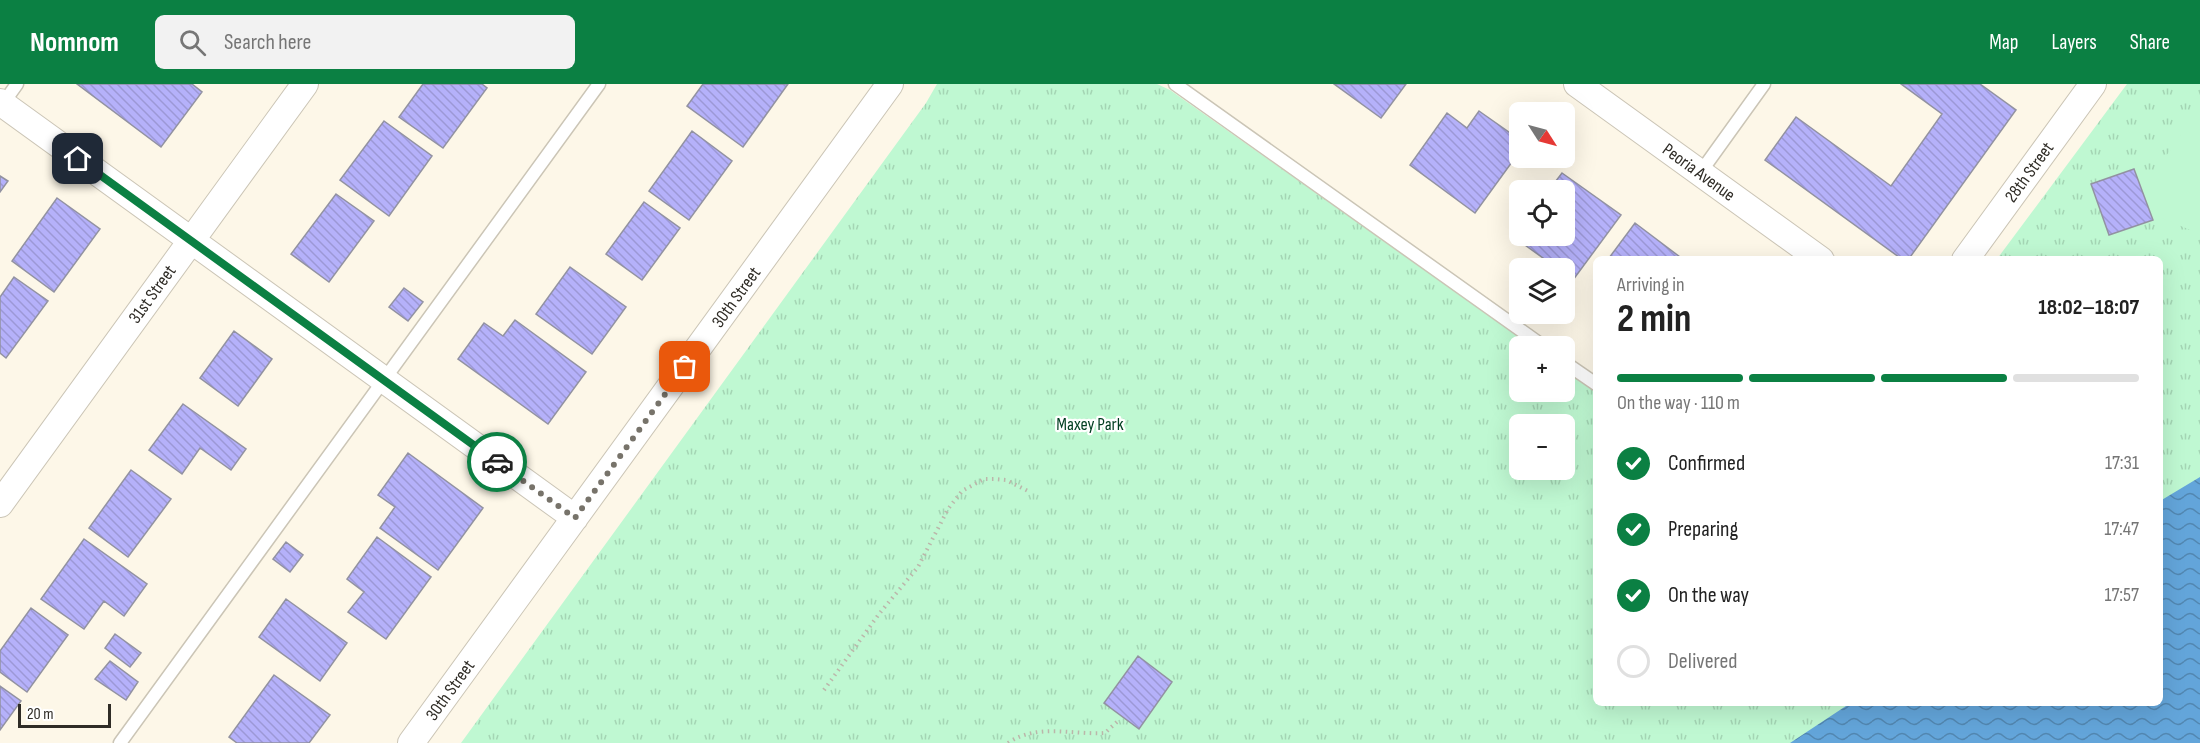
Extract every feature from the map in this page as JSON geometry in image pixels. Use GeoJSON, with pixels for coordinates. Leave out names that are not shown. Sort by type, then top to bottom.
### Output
{"type":"FeatureCollection","features":[{"type":"Feature","properties":{"kind":"street","name":"31st Street"},"geometry":{"type":"LineString","coordinates":[[0,504],[305,84]]}},
{"type":"Feature","properties":{"kind":"street","name":"30th Street"},"geometry":{"type":"LineString","coordinates":[[411,743],[890,84]]}},
{"type":"Feature","properties":{"kind":"street","name":"Peoria Avenue"},"geometry":{"type":"LineString","coordinates":[[1577,84],[1816,256]]}},
{"type":"Feature","properties":{"kind":"street","name":"28th Street"},"geometry":{"type":"LineString","coordinates":[[1968,256],[2093,84]]}},
{"type":"Feature","properties":{"kind":"street"},"geometry":{"type":"LineString","coordinates":[[5,99],[191,240],[575,518]]}},
{"type":"Feature","properties":{"kind":"lane"},"geometry":{"type":"LineString","coordinates":[[120,743],[599,84]]}},
{"type":"Feature","properties":{"kind":"lane"},"geometry":{"type":"LineString","coordinates":[[1178,84],[1529,336]]}},
{"type":"Feature","properties":{"kind":"lane"},"geometry":{"type":"LineString","coordinates":[[1700,172],[1764,84]]}},
{"type":"Feature","properties":{"kind":"lane"},"geometry":{"type":"LineString","coordinates":[[1575,370],[1593,382]]}},
{"type":"Feature","properties":{"kind":"path"},"geometry":{"type":"LineString","coordinates":[[824,690],[879,614],[918,567],[948,509],[962,491],[984,479],[994,479],[1006,480],[1030,492]]}},
{"type":"Feature","properties":{"kind":"path"},"geometry":{"type":"LineString","coordinates":[[1008,743],[1028,733],[1040,731],[1104,733],[1119,720]]}},
{"type":"Feature","properties":{"kind":"green space","name":"Maxey Park"},"geometry":{"type":"Polygon","coordinates":[[[937,84],[1157,84],[1170,90],[1519,336],[1509,336],[1509,402],[1575,402],[1575,376],[1593,389],[1593,706],[2163,706],[2163,256],[1999,256],[2127,84],[2200,84],[2200,743],[461,743],[926,103],[937,84]]]}},
{"type":"Feature","properties":{"kind":"green space"},"geometry":{"type":"Polygon","coordinates":[[[2200,105],[2200,234],[2133,206],[2200,105]]]}},
{"type":"Feature","properties":{"kind":"water"},"geometry":{"type":"Polygon","coordinates":[[[2200,477],[2200,743],[1790,743],[1846,706],[2163,706],[2163,499],[2200,477]]]}},
{"type":"Feature","properties":{"kind":"building"},"geometry":{"type":"Polygon","coordinates":[[[77,84],[192,84],[202,92],[161,147],[77,84]]]}},
{"type":"Feature","properties":{"kind":"building"},"geometry":{"type":"Polygon","coordinates":[[[423,84],[482,84],[487,88],[443,148],[399,117],[423,84]]]}},
{"type":"Feature","properties":{"kind":"building"},"geometry":{"type":"Polygon","coordinates":[[[703,84],[788,84],[743,147],[687,106],[703,84]]]}},
{"type":"Feature","properties":{"kind":"building"},"geometry":{"type":"Polygon","coordinates":[[[1334,84],[1406,84],[1381,118],[1334,84]]]}},
{"type":"Feature","properties":{"kind":"building"},"geometry":{"type":"Polygon","coordinates":[[[1901,84],[1980,84],[2016,110],[1911,256],[1897,256],[1765,160],[1796,117],[1891,186],[1942,114],[1901,84]]]}},
{"type":"Feature","properties":{"kind":"building"},"geometry":{"type":"Polygon","coordinates":[[[1479,111],[1509,132],[1509,166],[1475,213],[1410,165],[1447,113],[1467,128],[1479,111]]]}},
{"type":"Feature","properties":{"kind":"building"},"geometry":{"type":"Polygon","coordinates":[[[384,121],[432,156],[389,216],[340,180],[384,121]]]}},
{"type":"Feature","properties":{"kind":"building"},"geometry":{"type":"Polygon","coordinates":[[[692,131],[732,161],[689,220],[649,191],[692,131]]]}},
{"type":"Feature","properties":{"kind":"building"},"geometry":{"type":"Polygon","coordinates":[[[2134,169],[2153,220],[2109,235],[2091,184],[2134,169]]]}},
{"type":"Feature","properties":{"kind":"building"},"geometry":{"type":"Polygon","coordinates":[[[1562,173],[1572,180],[1557,180],[1562,173]]]}},
{"type":"Feature","properties":{"kind":"building"},"geometry":{"type":"Polygon","coordinates":[[[0,176],[8,181],[0,192],[0,176]]]}},
{"type":"Feature","properties":{"kind":"building"},"geometry":{"type":"Polygon","coordinates":[[[1575,182],[1621,215],[1575,277],[1575,258],[1543,258],[1526,246],[1575,246],[1575,182]]]}},
{"type":"Feature","properties":{"kind":"building"},"geometry":{"type":"Polygon","coordinates":[[[336,194],[374,221],[329,282],[291,254],[336,194]]]}},
{"type":"Feature","properties":{"kind":"building"},"geometry":{"type":"Polygon","coordinates":[[[57,198],[100,229],[54,292],[12,261],[57,198]]]}},
{"type":"Feature","properties":{"kind":"building"},"geometry":{"type":"Polygon","coordinates":[[[644,202],[680,228],[642,280],[606,254],[644,202]]]}},
{"type":"Feature","properties":{"kind":"building"},"geometry":{"type":"Polygon","coordinates":[[[1635,223],[1679,256],[1610,256],[1635,223]]]}},
{"type":"Feature","properties":{"kind":"building"},"geometry":{"type":"Polygon","coordinates":[[[570,267],[626,307],[592,354],[536,314],[570,267]]]}},
{"type":"Feature","properties":{"kind":"building"},"geometry":{"type":"Polygon","coordinates":[[[14,277],[48,301],[6,358],[0,353],[0,297],[14,277]]]}},
{"type":"Feature","properties":{"kind":"building"},"geometry":{"type":"Polygon","coordinates":[[[404,288],[423,302],[408,321],[389,307],[404,288]]]}},
{"type":"Feature","properties":{"kind":"building"},"geometry":{"type":"Polygon","coordinates":[[[515,320],[586,372],[548,424],[458,359],[484,323],[503,336],[515,320]]]}},
{"type":"Feature","properties":{"kind":"building"},"geometry":{"type":"Polygon","coordinates":[[[234,331],[272,359],[238,406],[200,378],[234,331]]]}},
{"type":"Feature","properties":{"kind":"building"},"geometry":{"type":"Polygon","coordinates":[[[183,404],[246,449],[231,470],[200,448],[182,474],[149,450],[183,404]]]}},
{"type":"Feature","properties":{"kind":"building"},"geometry":{"type":"Polygon","coordinates":[[[408,453],[483,508],[438,570],[380,528],[395,507],[378,495],[408,453]]]}},
{"type":"Feature","properties":{"kind":"building"},"geometry":{"type":"Polygon","coordinates":[[[131,470],[171,499],[128,557],[89,528],[131,470]]]}},
{"type":"Feature","properties":{"kind":"building"},"geometry":{"type":"Polygon","coordinates":[[[377,537],[431,577],[386,639],[348,612],[364,592],[347,579],[377,537]]]}},
{"type":"Feature","properties":{"kind":"building"},"geometry":{"type":"Polygon","coordinates":[[[84,539],[147,584],[124,616],[104,601],[84,629],[41,599],[84,539]]]}},
{"type":"Feature","properties":{"kind":"building"},"geometry":{"type":"Polygon","coordinates":[[[286,542],[303,555],[290,572],[273,559],[286,542]]]}},
{"type":"Feature","properties":{"kind":"building"},"geometry":{"type":"Polygon","coordinates":[[[286,599],[347,643],[320,681],[259,637],[286,599]]]}},
{"type":"Feature","properties":{"kind":"building"},"geometry":{"type":"Polygon","coordinates":[[[31,608],[68,635],[27,692],[0,672],[0,651],[31,608]]]}},
{"type":"Feature","properties":{"kind":"building"},"geometry":{"type":"Polygon","coordinates":[[[115,634],[141,653],[130,667],[105,648],[115,634]]]}},
{"type":"Feature","properties":{"kind":"building"},"geometry":{"type":"Polygon","coordinates":[[[1138,656],[1172,682],[1139,729],[1104,703],[1138,656]]]}},
{"type":"Feature","properties":{"kind":"building"},"geometry":{"type":"Polygon","coordinates":[[[110,661],[138,682],[126,700],[95,679],[110,661]]]}},
{"type":"Feature","properties":{"kind":"building"},"geometry":{"type":"Polygon","coordinates":[[[274,675],[330,715],[309,743],[237,743],[229,737],[274,675]]]}},
{"type":"Feature","properties":{"kind":"building"},"geometry":{"type":"Polygon","coordinates":[[[0,686],[21,701],[0,730],[0,686]]]}},
{"type":"Feature","properties":{"kind":"way so far"},"geometry":{"type":"LineString","coordinates":[[497,462],[575,518],[685,367]]}},
{"type":"Feature","properties":{"kind":"route"},"geometry":{"type":"LineString","coordinates":[[78,159],[497,462]]}}]}
